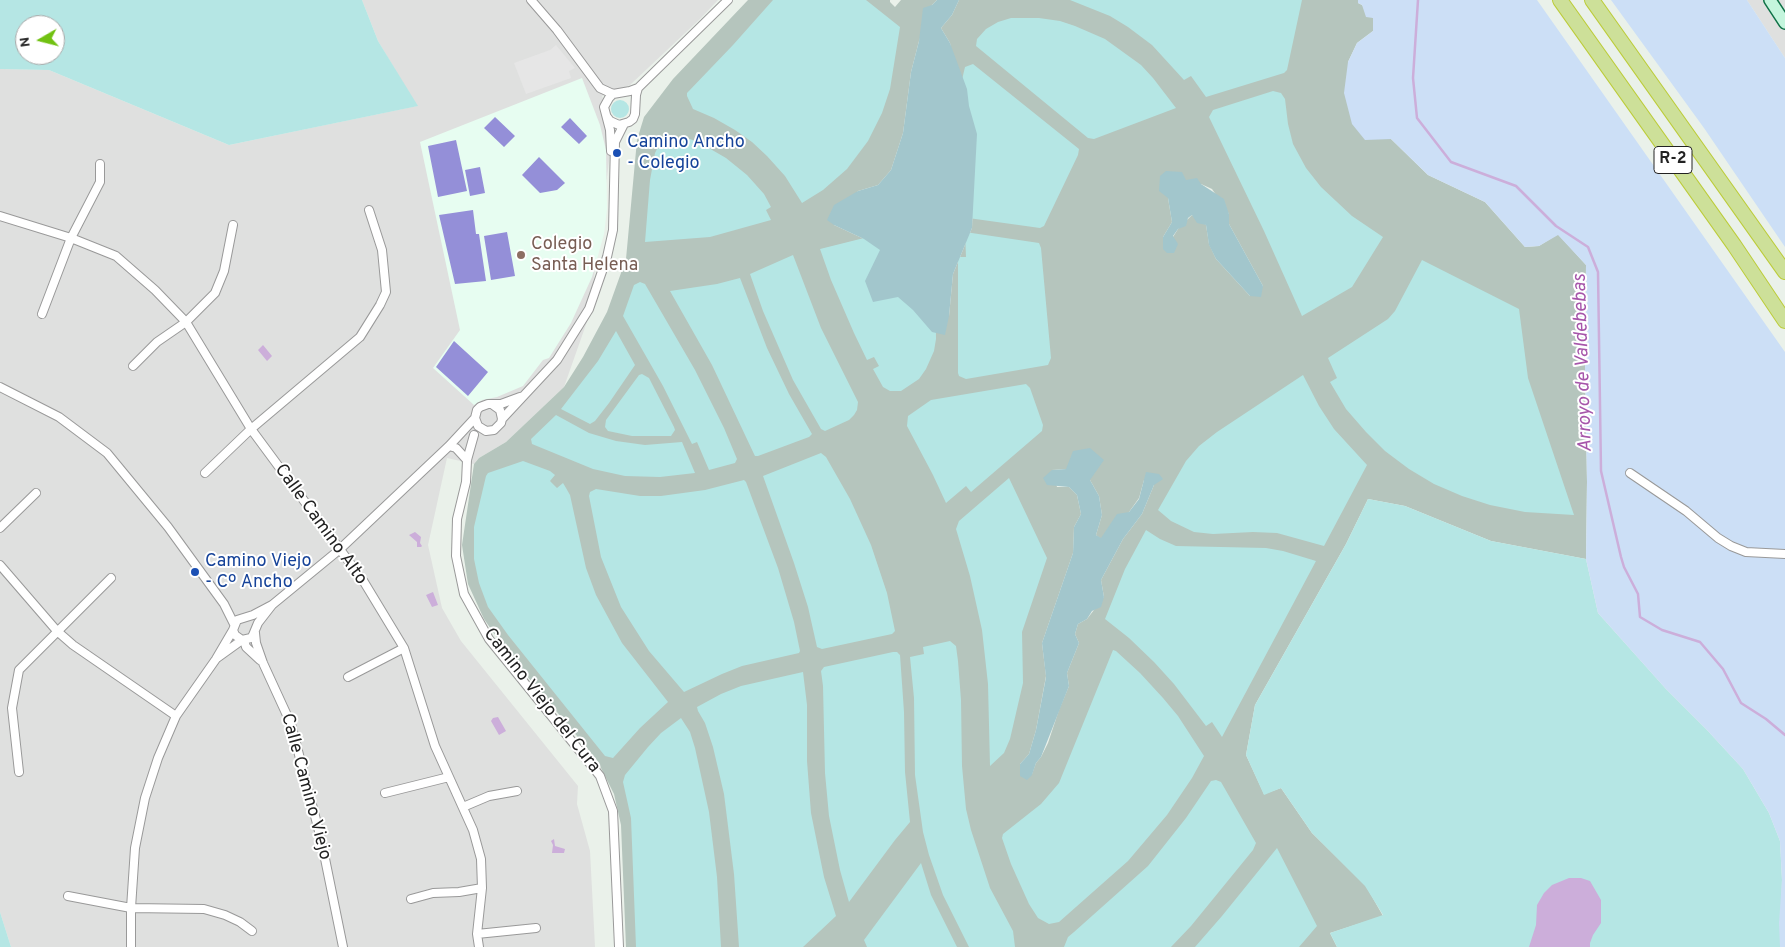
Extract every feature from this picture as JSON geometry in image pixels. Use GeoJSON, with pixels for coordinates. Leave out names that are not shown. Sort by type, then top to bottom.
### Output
{"type":"FeatureCollection","features":[{"type":"Feature","properties":{"kind":"highway","name":"R-2"},"geometry":{"type":"LineString","coordinates":[[1560,0],[1734,245],[1785,321]]}},
{"type":"Feature","properties":{"kind":"highway","name":"R-2"},"geometry":{"type":"LineString","coordinates":[[1592,0],[1785,272]]}},
{"type":"Feature","properties":{"kind":"street"},"geometry":{"type":"LineString","coordinates":[[531,0],[557,30],[600,88],[613,94],[638,88],[728,0]]}},
{"type":"Feature","properties":{"kind":"street"},"geometry":{"type":"LineString","coordinates":[[1770,0],[1785,23]]}},
{"type":"Feature","properties":{"kind":"street"},"geometry":{"type":"LineString","coordinates":[[607,117],[614,124],[624,124],[633,119],[638,88]]}},
{"type":"Feature","properties":{"kind":"street"},"geometry":{"type":"LineString","coordinates":[[623,93],[632,98],[635,103]]}},
{"type":"Feature","properties":{"kind":"street"},"geometry":{"type":"LineString","coordinates":[[613,94],[604,107],[614,165]]}},
{"type":"Feature","properties":{"kind":"street"},"geometry":{"type":"LineString","coordinates":[[455,440],[490,431],[498,427],[502,419],[521,397],[558,360],[589,309],[614,230],[615,142],[624,124]]}},
{"type":"Feature","properties":{"kind":"street"},"geometry":{"type":"LineString","coordinates":[[42,314],[71,238],[100,182],[100,164]]}},
{"type":"Feature","properties":{"kind":"street"},"geometry":{"type":"LineString","coordinates":[[205,474],[251,429],[360,337],[380,305],[386,292],[382,250],[369,210]]}},
{"type":"Feature","properties":{"kind":"street","name":"Calle Camino Alto"},"geometry":{"type":"LineString","coordinates":[[0,216],[71,238],[116,256],[155,290],[186,322],[251,429],[364,582],[404,648],[436,746],[473,830],[482,859],[482,888],[477,934],[478,947]]}},
{"type":"Feature","properties":{"kind":"street"},"geometry":{"type":"LineString","coordinates":[[133,366],[157,342],[186,322],[215,293],[224,271],[234,225]]}},
{"type":"Feature","properties":{"kind":"street"},"geometry":{"type":"LineString","coordinates":[[0,387],[59,417],[107,453],[168,527],[224,604],[234,627],[235,636],[242,640],[246,647],[263,664]]}},
{"type":"Feature","properties":{"kind":"street"},"geometry":{"type":"LineString","coordinates":[[131,947],[131,908],[135,848],[145,798],[158,758],[176,716],[216,659],[234,627],[244,618],[272,605],[339,550],[455,440],[475,418],[480,407],[488,404],[501,404],[521,397]]}},
{"type":"Feature","properties":{"kind":"street"},"geometry":{"type":"LineString","coordinates":[[493,405],[500,410],[502,419]]}},
{"type":"Feature","properties":{"kind":"street"},"geometry":{"type":"LineString","coordinates":[[475,418],[478,426],[486,431]]}},
{"type":"Feature","properties":{"kind":"street","name":"Camino Viejo del Cura"},"geometry":{"type":"LineString","coordinates":[[474,435],[467,460],[466,482],[457,519],[456,556],[464,594],[489,638],[600,776],[613,811],[619,947]]}},
{"type":"Feature","properties":{"kind":"street"},"geometry":{"type":"LineString","coordinates":[[448,446],[456,448],[467,460]]}},
{"type":"Feature","properties":{"kind":"street"},"geometry":{"type":"LineString","coordinates":[[1630,473],[1686,511],[1718,538],[1731,546],[1746,552],[1785,554]]}},
{"type":"Feature","properties":{"kind":"street"},"geometry":{"type":"LineString","coordinates":[[0,528],[36,493]]}},
{"type":"Feature","properties":{"kind":"street"},"geometry":{"type":"LineString","coordinates":[[0,564],[57,631],[73,645],[176,716]]}},
{"type":"Feature","properties":{"kind":"street"},"geometry":{"type":"LineString","coordinates":[[19,772],[12,708],[19,670],[111,578]]}},
{"type":"Feature","properties":{"kind":"street"},"geometry":{"type":"LineString","coordinates":[[224,604],[244,618],[252,621],[255,630]]}},
{"type":"Feature","properties":{"kind":"street"},"geometry":{"type":"LineString","coordinates":[[216,659],[242,640],[250,638],[272,605]]}},
{"type":"Feature","properties":{"kind":"street","name":"Calle Camino Viejo"},"geometry":{"type":"LineString","coordinates":[[255,630],[256,643],[263,664],[291,724],[321,839],[343,947]]}},
{"type":"Feature","properties":{"kind":"street"},"geometry":{"type":"LineString","coordinates":[[348,677],[404,648]]}},
{"type":"Feature","properties":{"kind":"street"},"geometry":{"type":"LineString","coordinates":[[385,793],[449,777]]}},
{"type":"Feature","properties":{"kind":"street"},"geometry":{"type":"LineString","coordinates":[[463,807],[489,796],[517,791]]}},
{"type":"Feature","properties":{"kind":"street"},"geometry":{"type":"LineString","coordinates":[[411,899],[433,893],[459,892],[482,888]]}},
{"type":"Feature","properties":{"kind":"street"},"geometry":{"type":"LineString","coordinates":[[68,896],[131,908],[204,909],[225,915],[240,922],[252,931]]}},
{"type":"Feature","properties":{"kind":"street"},"geometry":{"type":"LineString","coordinates":[[477,934],[536,928]]}},
{"type":"Feature","properties":{"kind":"shaded area"},"geometry":{"type":"Polygon","coordinates":[[[0,0],[362,0],[378,41],[418,106],[229,145],[49,70],[0,69],[0,0]]]}},
{"type":"Feature","properties":{"kind":"shaded area"},"geometry":{"type":"Polygon","coordinates":[[[362,0],[718,0],[630,85],[602,96],[613,130],[589,316],[564,387],[506,442],[479,458],[474,464],[447,458],[428,545],[442,608],[461,641],[578,786],[577,804],[590,851],[595,947],[11,947],[0,912],[0,69],[49,70],[229,145],[417,106],[378,41],[362,0]]]}},
{"type":"Feature","properties":{"kind":"shaded area"},"geometry":{"type":"Polygon","coordinates":[[[748,0],[890,0],[895,7],[901,0],[937,0],[932,5],[919,41],[911,72],[903,133],[891,170],[878,185],[858,191],[834,225],[864,239],[949,316],[953,274],[972,228],[975,159],[950,43],[941,28],[952,15],[959,0],[1358,0],[1358,3],[1373,18],[1373,31],[1357,43],[1348,62],[1391,139],[1428,175],[1485,202],[1525,247],[1539,246],[1558,234],[1586,265],[1586,559],[1491,541],[1405,506],[1368,499],[1346,544],[1255,705],[1246,755],[1264,794],[1281,788],[1312,833],[1366,886],[1383,916],[1330,933],[1337,947],[626,947],[621,825],[614,794],[597,760],[507,652],[484,619],[468,584],[462,545],[474,464],[479,458],[506,442],[564,387],[583,357],[607,312],[626,259],[637,140],[644,117],[673,79],[748,0]],[[1201,184],[1168,198],[1172,222],[1163,237],[1173,237],[1192,215],[1206,225],[1209,244],[1216,259],[1250,296],[1263,286],[1229,224],[1229,214],[1212,189],[1201,184]],[[1066,469],[1052,470],[1057,487],[1069,487],[1077,495],[1081,514],[1074,527],[1073,553],[1042,643],[1046,676],[1036,730],[1029,754],[1020,764],[1032,774],[1048,743],[1069,686],[1067,673],[1079,643],[1075,634],[1078,624],[1087,619],[1104,597],[1101,580],[1123,539],[1142,514],[1154,485],[1144,480],[1139,498],[1129,512],[1101,539],[1096,535],[1102,515],[1099,496],[1090,480],[1066,469]]]}},
{"type":"Feature","properties":{"kind":"shaded area"},"geometry":{"type":"Polygon","coordinates":[[[773,0],[866,0],[900,27],[890,89],[882,113],[868,141],[847,169],[823,190],[802,203],[785,176],[752,142],[714,118],[693,109],[687,96],[687,93],[773,0]]]}},
{"type":"Feature","properties":{"kind":"shaded area"},"geometry":{"type":"Polygon","coordinates":[[[937,0],[959,0],[952,15],[941,28],[950,43],[967,89],[969,106],[977,134],[972,228],[953,274],[945,335],[932,332],[913,310],[898,297],[873,302],[865,281],[880,250],[864,239],[827,220],[834,205],[858,191],[878,185],[891,170],[903,133],[911,72],[919,41],[923,8],[932,5],[937,0]]]}},
{"type":"Feature","properties":{"kind":"shaded area"},"geometry":{"type":"Polygon","coordinates":[[[1070,0],[1302,0],[1287,70],[1284,73],[1206,97],[1191,76],[1184,80],[1152,45],[1128,27],[1110,16],[1070,0]]]}},
{"type":"Feature","properties":{"kind":"shaded area"},"geometry":{"type":"Polygon","coordinates":[[[1358,0],[1537,0],[1785,352],[1785,947],[1780,947],[1779,923],[1782,880],[1780,841],[1769,813],[1743,769],[1666,689],[1598,613],[1586,559],[1586,265],[1558,235],[1539,246],[1525,247],[1485,202],[1428,175],[1391,139],[1365,140],[1352,124],[1344,93],[1348,62],[1357,43],[1373,31],[1373,18],[1366,17],[1358,0]]]}},
{"type":"Feature","properties":{"kind":"shaded area"},"geometry":{"type":"Polygon","coordinates":[[[1611,0],[1747,0],[1785,58],[1785,247],[1704,128],[1611,0]]]}},
{"type":"Feature","properties":{"kind":"shaded area"},"geometry":{"type":"Polygon","coordinates":[[[1747,0],[1785,0],[1785,58],[1747,0]]]}},
{"type":"Feature","properties":{"kind":"shaded area"},"geometry":{"type":"Polygon","coordinates":[[[1011,18],[1039,18],[1060,21],[1105,39],[1141,65],[1176,108],[1094,139],[1088,138],[976,46],[977,39],[986,29],[998,22],[1011,18]]]}},
{"type":"Feature","properties":{"kind":"shaded area"},"geometry":{"type":"Polygon","coordinates":[[[556,45],[575,68],[569,71],[571,78],[526,94],[514,63],[550,50],[556,45]]]}},
{"type":"Feature","properties":{"kind":"shaded area"},"geometry":{"type":"Polygon","coordinates":[[[973,64],[1079,149],[1078,155],[1044,226],[1040,228],[961,217],[960,88],[965,67],[973,64]]]}},
{"type":"Feature","properties":{"kind":"shaded area"},"geometry":{"type":"Polygon","coordinates":[[[582,78],[600,125],[606,150],[607,209],[604,234],[592,277],[571,323],[549,358],[543,360],[523,386],[497,397],[482,400],[474,405],[433,368],[460,330],[420,142],[582,78]]]}},
{"type":"Feature","properties":{"kind":"shaded area"},"geometry":{"type":"Polygon","coordinates":[[[1273,91],[1281,93],[1285,99],[1293,144],[1306,168],[1321,187],[1352,216],[1383,237],[1352,287],[1302,316],[1264,231],[1209,117],[1213,110],[1273,91]]]}},
{"type":"Feature","properties":{"kind":"shaded area"},"geometry":{"type":"Polygon","coordinates":[[[620,100],[626,103],[629,109],[626,115],[620,118],[614,115],[611,109],[614,103],[620,100]]]}},
{"type":"Feature","properties":{"kind":"shaded area"},"geometry":{"type":"Polygon","coordinates":[[[495,117],[515,136],[504,147],[484,128],[495,117]]]}},
{"type":"Feature","properties":{"kind":"shaded area"},"geometry":{"type":"Polygon","coordinates":[[[570,118],[587,136],[579,144],[561,127],[570,118]]]}},
{"type":"Feature","properties":{"kind":"shaded area"},"geometry":{"type":"Polygon","coordinates":[[[684,139],[700,143],[726,158],[747,175],[764,194],[771,207],[766,210],[771,220],[710,237],[645,242],[650,180],[655,153],[657,149],[684,139]]]}},
{"type":"Feature","properties":{"kind":"shaded area"},"geometry":{"type":"Polygon","coordinates":[[[456,140],[467,191],[438,197],[428,146],[456,140]]]}},
{"type":"Feature","properties":{"kind":"shaded area"},"geometry":{"type":"Polygon","coordinates":[[[539,157],[565,183],[557,190],[540,193],[522,175],[539,157]]]}},
{"type":"Feature","properties":{"kind":"shaded area"},"geometry":{"type":"Polygon","coordinates":[[[480,167],[485,193],[470,196],[465,170],[480,167]]]}},
{"type":"Feature","properties":{"kind":"shaded area"},"geometry":{"type":"Polygon","coordinates":[[[1166,171],[1182,172],[1186,180],[1197,178],[1201,184],[1224,199],[1229,214],[1229,224],[1263,286],[1261,297],[1250,296],[1216,259],[1209,245],[1206,225],[1197,223],[1192,215],[1188,218],[1186,226],[1178,229],[1173,236],[1178,244],[1174,253],[1167,253],[1163,249],[1163,237],[1172,222],[1168,198],[1159,191],[1160,176],[1166,171]]]}},
{"type":"Feature","properties":{"kind":"shaded area"},"geometry":{"type":"Polygon","coordinates":[[[473,210],[476,234],[479,234],[486,281],[455,284],[439,215],[473,210]]]}},
{"type":"Feature","properties":{"kind":"shaded area"},"geometry":{"type":"Polygon","coordinates":[[[935,230],[936,339],[934,351],[919,379],[901,391],[890,391],[883,387],[873,369],[879,366],[874,357],[867,360],[831,280],[820,249],[872,236],[935,230]]]}},
{"type":"Feature","properties":{"kind":"shaded area"},"geometry":{"type":"Polygon","coordinates":[[[507,232],[515,276],[491,280],[484,236],[507,232]]]}},
{"type":"Feature","properties":{"kind":"shaded area"},"geometry":{"type":"Polygon","coordinates":[[[965,232],[1039,243],[1051,358],[1048,365],[966,379],[959,376],[958,257],[966,257],[965,232]]]}},
{"type":"Feature","properties":{"kind":"shaded area"},"geometry":{"type":"Polygon","coordinates":[[[793,255],[821,328],[858,402],[857,410],[849,420],[825,431],[821,429],[793,380],[763,311],[750,274],[793,255]]]}},
{"type":"Feature","properties":{"kind":"shaded area"},"geometry":{"type":"Polygon","coordinates":[[[1422,260],[1519,309],[1528,378],[1574,515],[1525,512],[1490,505],[1434,484],[1409,469],[1385,451],[1346,409],[1330,382],[1337,378],[1328,358],[1388,319],[1395,311],[1422,260]]]}},
{"type":"Feature","properties":{"kind":"shaded area"},"geometry":{"type":"Polygon","coordinates":[[[740,278],[767,348],[789,394],[812,434],[809,437],[758,456],[755,456],[712,365],[670,291],[717,284],[740,278]]]}},
{"type":"Feature","properties":{"kind":"shaded area"},"geometry":{"type":"Polygon","coordinates":[[[640,282],[645,284],[695,370],[724,428],[737,459],[735,463],[709,470],[697,442],[692,444],[663,386],[623,316],[634,285],[640,282]]]}},
{"type":"Feature","properties":{"kind":"shaded area"},"geometry":{"type":"Polygon","coordinates":[[[616,331],[635,365],[609,403],[595,421],[590,424],[561,409],[598,361],[616,331]]]}},
{"type":"Feature","properties":{"kind":"shaded area"},"geometry":{"type":"Polygon","coordinates":[[[454,341],[488,372],[468,396],[436,367],[454,341]]]}},
{"type":"Feature","properties":{"kind":"shaded area"},"geometry":{"type":"Polygon","coordinates":[[[263,345],[272,356],[267,361],[258,350],[263,345]]]}},
{"type":"Feature","properties":{"kind":"shaded area"},"geometry":{"type":"Polygon","coordinates":[[[642,374],[649,378],[674,427],[675,430],[671,436],[632,436],[608,431],[605,427],[606,420],[639,375],[642,374]]]}},
{"type":"Feature","properties":{"kind":"shaded area"},"geometry":{"type":"Polygon","coordinates":[[[1303,375],[1319,406],[1334,429],[1367,465],[1324,546],[1277,533],[1213,534],[1194,532],[1171,521],[1158,510],[1186,461],[1199,446],[1303,375]]]}},
{"type":"Feature","properties":{"kind":"shaded area"},"geometry":{"type":"Polygon","coordinates":[[[1026,384],[1030,388],[1043,425],[1042,431],[971,492],[966,486],[946,503],[907,426],[908,416],[931,400],[1026,384]]]}},
{"type":"Feature","properties":{"kind":"shaded area"},"geometry":{"type":"Polygon","coordinates":[[[556,415],[589,433],[616,441],[645,445],[682,442],[695,473],[660,477],[625,476],[593,469],[532,444],[531,439],[556,415]]]}},
{"type":"Feature","properties":{"kind":"shaded area"},"geometry":{"type":"Polygon","coordinates":[[[1090,448],[1104,460],[1090,480],[1099,496],[1102,515],[1096,535],[1101,538],[1117,514],[1129,512],[1139,499],[1146,472],[1159,474],[1163,479],[1154,485],[1142,514],[1123,539],[1101,580],[1104,597],[1101,607],[1092,611],[1087,619],[1078,624],[1075,634],[1079,643],[1067,673],[1069,686],[1041,757],[1036,763],[1032,775],[1027,780],[1020,776],[1020,764],[1029,754],[1036,730],[1046,677],[1042,643],[1073,553],[1074,527],[1081,514],[1077,495],[1069,487],[1047,485],[1043,478],[1052,470],[1066,469],[1073,451],[1090,448]]]}},
{"type":"Feature","properties":{"kind":"shaded area"},"geometry":{"type":"Polygon","coordinates":[[[821,453],[826,457],[850,499],[871,545],[887,593],[895,631],[892,634],[822,649],[817,647],[808,607],[763,476],[821,453]]]}},
{"type":"Feature","properties":{"kind":"shaded area"},"geometry":{"type":"Polygon","coordinates":[[[523,461],[550,471],[555,475],[550,481],[557,488],[563,483],[570,495],[586,568],[596,595],[622,643],[668,702],[640,728],[613,758],[605,756],[508,635],[488,607],[479,583],[474,559],[474,527],[486,476],[488,473],[523,461]]]}},
{"type":"Feature","properties":{"kind":"shaded area"},"geometry":{"type":"Polygon","coordinates":[[[1009,478],[1047,558],[1022,632],[1023,683],[1010,739],[1004,753],[990,766],[988,684],[982,630],[970,576],[956,529],[959,521],[1009,478]]]}},
{"type":"Feature","properties":{"kind":"shaded area"},"geometry":{"type":"Polygon","coordinates":[[[744,480],[778,568],[794,622],[800,651],[799,653],[742,666],[684,692],[649,651],[621,607],[601,557],[589,496],[590,492],[596,489],[640,496],[661,496],[705,490],[744,480]]]}},
{"type":"Feature","properties":{"kind":"shaded area"},"geometry":{"type":"Polygon","coordinates":[[[1368,499],[1405,506],[1491,541],[1586,559],[1598,613],[1666,689],[1743,769],[1769,813],[1780,841],[1782,880],[1780,947],[1337,947],[1330,933],[1383,915],[1365,886],[1312,833],[1281,788],[1264,795],[1246,755],[1255,705],[1346,544],[1368,499]]]}},
{"type":"Feature","properties":{"kind":"shaded area"},"geometry":{"type":"Polygon","coordinates":[[[1146,530],[1176,546],[1266,548],[1316,561],[1222,737],[1212,722],[1206,726],[1174,684],[1154,662],[1129,638],[1105,619],[1125,569],[1146,530]]]}},
{"type":"Feature","properties":{"kind":"shaded area"},"geometry":{"type":"Polygon","coordinates":[[[415,532],[421,537],[421,547],[417,547],[417,542],[409,535],[415,532]]]}},
{"type":"Feature","properties":{"kind":"shaded area"},"geometry":{"type":"Polygon","coordinates":[[[433,592],[438,605],[432,607],[426,595],[433,592]]]}},
{"type":"Feature","properties":{"kind":"shaded area"},"geometry":{"type":"Polygon","coordinates":[[[950,641],[956,646],[958,661],[961,700],[962,766],[966,809],[990,888],[1013,931],[1015,947],[969,947],[943,895],[923,832],[915,775],[914,698],[910,657],[924,654],[923,647],[950,641]]]}},
{"type":"Feature","properties":{"kind":"shaded area"},"geometry":{"type":"Polygon","coordinates":[[[1113,650],[1140,673],[1163,698],[1178,716],[1204,756],[1192,778],[1167,815],[1128,861],[1059,922],[1049,924],[1038,918],[1029,904],[1011,864],[1002,838],[1003,834],[1041,804],[1059,783],[1113,650]]]}},
{"type":"Feature","properties":{"kind":"shaded area"},"geometry":{"type":"Polygon","coordinates":[[[897,652],[900,655],[904,712],[905,772],[910,822],[849,902],[840,870],[829,816],[825,773],[821,671],[824,667],[897,652]]]}},
{"type":"Feature","properties":{"kind":"shaded area"},"geometry":{"type":"Polygon","coordinates":[[[803,672],[807,705],[807,761],[811,813],[824,877],[836,916],[803,947],[739,947],[734,874],[724,794],[713,747],[697,707],[741,686],[803,672]]]}},
{"type":"Feature","properties":{"kind":"shaded area"},"geometry":{"type":"Polygon","coordinates":[[[498,717],[506,731],[499,735],[491,721],[493,718],[498,717]]]}},
{"type":"Feature","properties":{"kind":"shaded area"},"geometry":{"type":"Polygon","coordinates":[[[681,718],[690,732],[695,748],[709,812],[717,877],[721,947],[636,947],[631,818],[623,782],[625,775],[648,747],[661,733],[681,718]]]}},
{"type":"Feature","properties":{"kind":"shaded area"},"geometry":{"type":"Polygon","coordinates":[[[1211,781],[1221,782],[1256,843],[1253,850],[1191,926],[1171,947],[1064,947],[1068,937],[1148,866],[1186,818],[1211,781]]]}},
{"type":"Feature","properties":{"kind":"shaded area"},"geometry":{"type":"Polygon","coordinates":[[[554,839],[555,846],[565,849],[564,853],[552,853],[553,845],[551,841],[554,839]]]}},
{"type":"Feature","properties":{"kind":"shaded area"},"geometry":{"type":"Polygon","coordinates":[[[1277,848],[1317,926],[1299,947],[1195,947],[1222,916],[1277,848]]]}},
{"type":"Feature","properties":{"kind":"shaded area"},"geometry":{"type":"Polygon","coordinates":[[[921,863],[931,895],[957,947],[867,947],[864,940],[921,863]]]}},
{"type":"Feature","properties":{"kind":"shaded area"},"geometry":{"type":"Polygon","coordinates":[[[1569,878],[1581,878],[1590,881],[1601,900],[1601,923],[1593,935],[1590,947],[1529,947],[1536,925],[1537,905],[1544,893],[1552,885],[1569,878]]]}},
{"type":"Feature","properties":{"kind":"shaded area"},"geometry":{"type":"Polygon","coordinates":[[[0,912],[11,947],[0,947],[0,912]]]}},
{"type":"Feature","properties":{"kind":"waterway","name":"Arroyo de Valdebebas"},"geometry":{"type":"LineString","coordinates":[[1418,0],[1413,78],[1417,118],[1451,162],[1516,186],[1556,226],[1588,247],[1598,272],[1601,471],[1624,567],[1638,594],[1640,617],[1662,630],[1700,642],[1723,669],[1741,703],[1766,719],[1785,735]]}},
{"type":"Feature","properties":{"kind":"place","name":"Camino Ancho - Colegio"},"geometry":{"type":"Point","coordinates":[617,153]}},
{"type":"Feature","properties":{"kind":"place","name":"Colegio Santa Helena"},"geometry":{"type":"Point","coordinates":[521,255]}},
{"type":"Feature","properties":{"kind":"place","name":"Camino Viejo - Cº Ancho"},"geometry":{"type":"Point","coordinates":[195,572]}}]}
